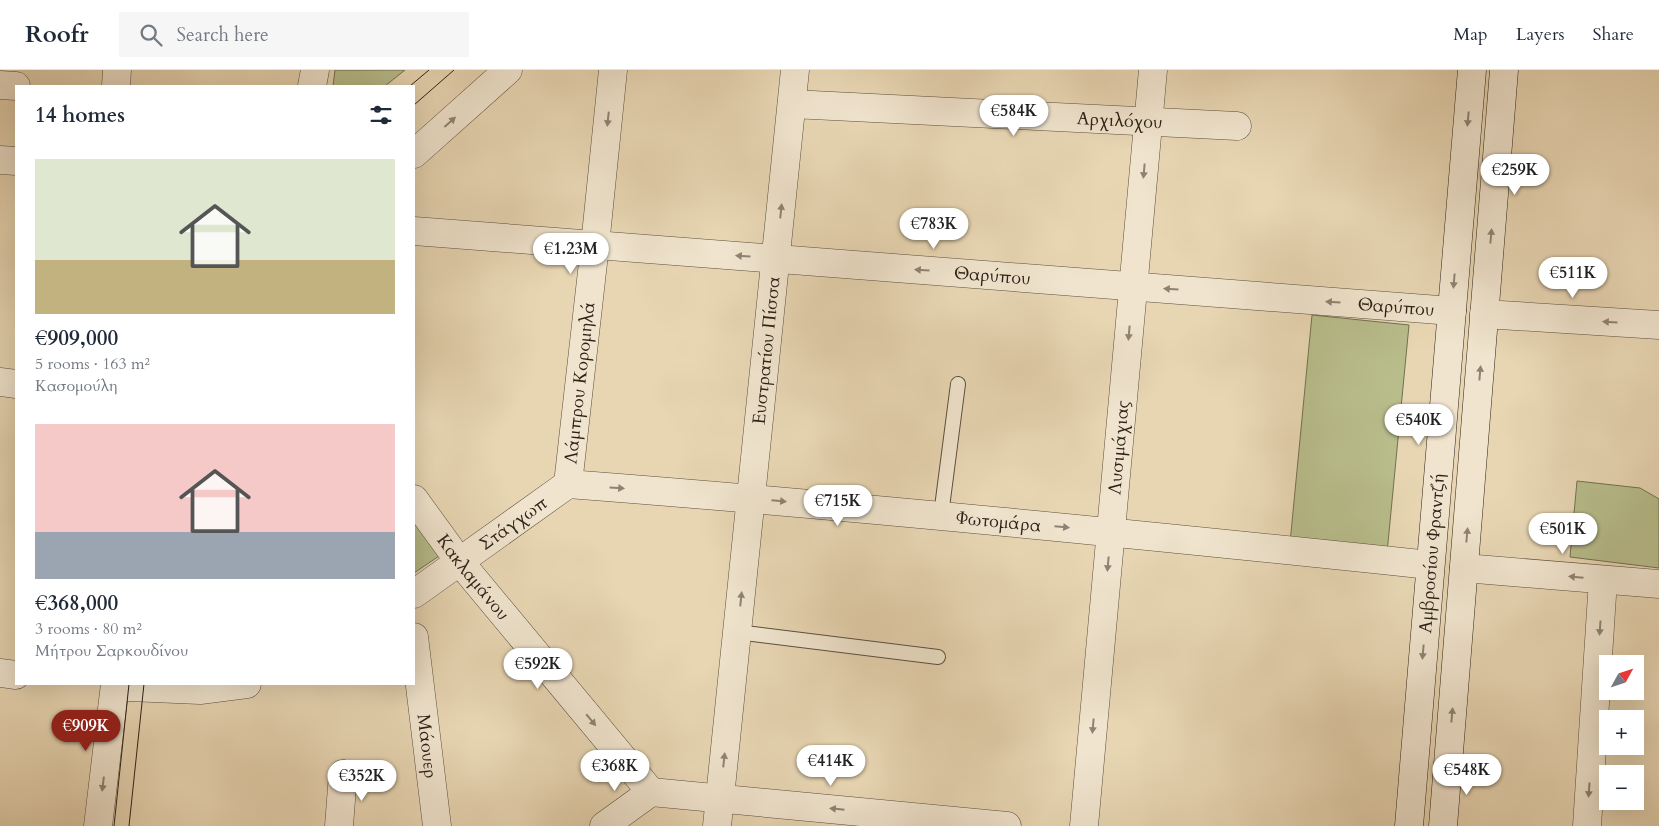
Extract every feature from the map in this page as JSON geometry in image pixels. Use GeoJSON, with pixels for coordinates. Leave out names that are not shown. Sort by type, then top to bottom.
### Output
{"type":"FeatureCollection","features":[{"type":"Feature","properties":{"kind":"street"},"geometry":{"type":"LineString","coordinates":[[116,85],[118,70]]}},
{"type":"Feature","properties":{"kind":"street"},"geometry":{"type":"LineString","coordinates":[[312,85],[315,70]]}},
{"type":"Feature","properties":{"kind":"street"},"geometry":{"type":"LineString","coordinates":[[415,153],[508,70]]}},
{"type":"Feature","properties":{"kind":"street","name":"Λάμπρου Κορομηλά"},"geometry":{"type":"LineString","coordinates":[[568,484],[613,70]]}},
{"type":"Feature","properties":{"kind":"street","name":"Ευστρατίου Πίσσα"},"geometry":{"type":"LineString","coordinates":[[717,826],[796,70]]}},
{"type":"Feature","properties":{"kind":"street","name":"Λυσιμάχιας"},"geometry":{"type":"LineString","coordinates":[[1084,826],[1153,70]]}},
{"type":"Feature","properties":{"kind":"street","name":"Αμβροσίου Φραντζή"},"geometry":{"type":"LineString","coordinates":[[1409,826],[1472,70]]}},
{"type":"Feature","properties":{"kind":"street","name":"Αμβροσίου Φραντζή"},"geometry":{"type":"LineString","coordinates":[[1443,826],[1504,70]]}},
{"type":"Feature","properties":{"kind":"street"},"geometry":{"type":"LineString","coordinates":[[0,85],[15,86]]}},
{"type":"Feature","properties":{"kind":"street","name":"Αρχιλόχου"},"geometry":{"type":"LineString","coordinates":[[792,104],[1237,126]]}},
{"type":"Feature","properties":{"kind":"street"},"geometry":{"type":"LineString","coordinates":[[0,160],[15,161]]}},
{"type":"Feature","properties":{"kind":"street","name":"Θαρύπου"},"geometry":{"type":"LineString","coordinates":[[415,231],[1452,311]]}},
{"type":"Feature","properties":{"kind":"street"},"geometry":{"type":"LineString","coordinates":[[1484,314],[1659,325]]}},
{"type":"Feature","properties":{"kind":"street"},"geometry":{"type":"LineString","coordinates":[[0,382],[15,384]]}},
{"type":"Feature","properties":{"kind":"street","name":"Φωτομάρα"},"geometry":{"type":"LineString","coordinates":[[568,484],[751,498],[1111,531],[1430,565]]}},
{"type":"Feature","properties":{"kind":"street","name":"Στάγχωπ"},"geometry":{"type":"LineString","coordinates":[[415,593],[568,484]]}},
{"type":"Feature","properties":{"kind":"street","name":"Κακλαμάνου"},"geometry":{"type":"LineString","coordinates":[[415,500],[458,561],[651,792]]}},
{"type":"Feature","properties":{"kind":"street"},"geometry":{"type":"LineString","coordinates":[[1464,568],[1659,584]]}},
{"type":"Feature","properties":{"kind":"street"},"geometry":{"type":"LineString","coordinates":[[1587,826],[1603,580]]}},
{"type":"Feature","properties":{"kind":"street","name":"Μάουερ"},"geometry":{"type":"LineString","coordinates":[[415,646],[436,826]]}},
{"type":"Feature","properties":{"kind":"street"},"geometry":{"type":"LineString","coordinates":[[0,673],[15,675]]}},
{"type":"Feature","properties":{"kind":"street"},"geometry":{"type":"LineString","coordinates":[[98,826],[116,685]]}},
{"type":"Feature","properties":{"kind":"street"},"geometry":{"type":"LineString","coordinates":[[120,685],[200,690],[239,685]]}},
{"type":"Feature","properties":{"kind":"street"},"geometry":{"type":"LineString","coordinates":[[339,826],[343,774]]}},
{"type":"Feature","properties":{"kind":"street"},"geometry":{"type":"LineString","coordinates":[[604,826],[651,792],[1007,826]]}},
{"type":"Feature","properties":{"kind":"lane"},"geometry":{"type":"LineString","coordinates":[[941,516],[958,384]]}},
{"type":"Feature","properties":{"kind":"lane"},"geometry":{"type":"LineString","coordinates":[[737,632],[938,656]]}},
{"type":"Feature","properties":{"kind":"green space"},"geometry":{"type":"Polygon","coordinates":[[[335,70],[405,70],[386,85],[333,85],[335,70]]]}},
{"type":"Feature","properties":{"kind":"green space"},"geometry":{"type":"Polygon","coordinates":[[[1312,315],[1409,325],[1387,553],[1290,543],[1312,315]]]}},
{"type":"Feature","properties":{"kind":"green space"},"geometry":{"type":"Polygon","coordinates":[[[1577,481],[1640,488],[1659,499],[1659,568],[1570,557],[1577,481]]]}},
{"type":"Feature","properties":{"kind":"green space"},"geometry":{"type":"Polygon","coordinates":[[[415,510],[445,552],[415,572],[415,510]]]}},
{"type":"Feature","properties":{"kind":"tram line"},"geometry":{"type":"LineString","coordinates":[[411,85],[429,70]]}},
{"type":"Feature","properties":{"kind":"tram line"},"geometry":{"type":"LineString","coordinates":[[415,104],[454,70]]}},
{"type":"Feature","properties":{"kind":"tram line"},"geometry":{"type":"LineString","coordinates":[[114,826],[129,685]]}},
{"type":"Feature","properties":{"kind":"tram line"},"geometry":{"type":"LineString","coordinates":[[129,826],[144,685]]}}]}
